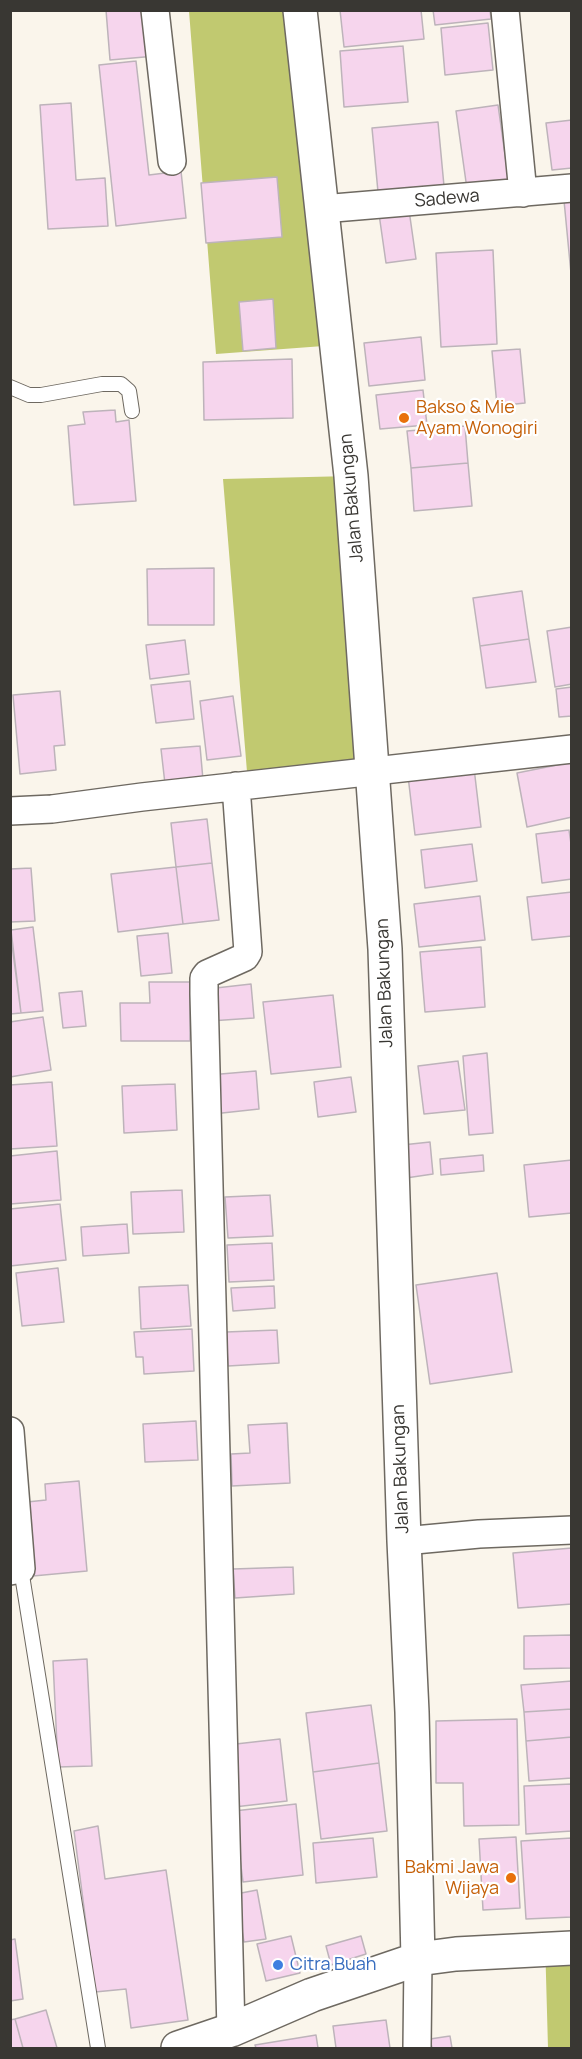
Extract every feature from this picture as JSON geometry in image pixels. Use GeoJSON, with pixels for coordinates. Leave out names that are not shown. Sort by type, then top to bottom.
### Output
{"type":"FeatureCollection","features":[{"type":"Feature","properties":{"kind":"street"},"geometry":{"type":"LineString","coordinates":[[155,10],[172,160]]}},
{"type":"Feature","properties":{"kind":"street","name":"Jalan Bakungan"},"geometry":{"type":"LineString","coordinates":[[300,10],[351,476],[385,960],[404,1541],[412,1712],[418,1959]]}},
{"type":"Feature","properties":{"kind":"street"},"geometry":{"type":"LineString","coordinates":[[505,10],[523,193]]}},
{"type":"Feature","properties":{"kind":"street","name":"Sadewa"},"geometry":{"type":"LineString","coordinates":[[322,209],[572,188]]}},
{"type":"Feature","properties":{"kind":"street"},"geometry":{"type":"LineString","coordinates":[[10,811],[52,809],[572,749]]}},
{"type":"Feature","properties":{"kind":"street"},"geometry":{"type":"LineString","coordinates":[[231,2030],[204,978],[207,974],[245,957],[248,952],[236,786]]}},
{"type":"Feature","properties":{"kind":"street"},"geometry":{"type":"LineString","coordinates":[[10,1431],[16,1570]]}},
{"type":"Feature","properties":{"kind":"street"},"geometry":{"type":"LineString","coordinates":[[404,1541],[479,1534],[572,1530]]}},
{"type":"Feature","properties":{"kind":"street"},"geometry":{"type":"LineString","coordinates":[[178,2049],[231,2030],[312,1995],[418,1959],[466,1953],[572,1948]]}},
{"type":"Feature","properties":{"kind":"street"},"geometry":{"type":"LineString","coordinates":[[417,2049],[418,1959]]}},
{"type":"Feature","properties":{"kind":"lane"},"geometry":{"type":"LineString","coordinates":[[10,387],[28,395],[41,395],[102,384],[121,384],[129,391],[132,411]]}},
{"type":"Feature","properties":{"kind":"lane"},"geometry":{"type":"LineString","coordinates":[[16,1570],[98,2049]]}},
{"type":"Feature","properties":{"kind":"green space"},"geometry":{"type":"Polygon","coordinates":[[[189,11],[301,11],[337,345],[216,354],[189,11]]]}},
{"type":"Feature","properties":{"kind":"green space"},"geometry":{"type":"Polygon","coordinates":[[[351,476],[389,771],[248,784],[223,479],[351,476]]]}},
{"type":"Feature","properties":{"kind":"green space"},"geometry":{"type":"Polygon","coordinates":[[[545,1940],[571,1940],[571,2048],[548,2048],[545,1940]]]}},
{"type":"Feature","properties":{"kind":"building"},"geometry":{"type":"Polygon","coordinates":[[[106,10],[151,10],[156,56],[110,60],[106,10]]]}},
{"type":"Feature","properties":{"kind":"building"},"geometry":{"type":"Polygon","coordinates":[[[340,10],[421,10],[424,39],[344,47],[340,10]]]}},
{"type":"Feature","properties":{"kind":"building"},"geometry":{"type":"Polygon","coordinates":[[[433,10],[490,10],[491,19],[435,25],[433,10]]]}},
{"type":"Feature","properties":{"kind":"building"},"geometry":{"type":"Polygon","coordinates":[[[488,23],[493,70],[445,75],[441,28],[488,23]]]}},
{"type":"Feature","properties":{"kind":"building"},"geometry":{"type":"Polygon","coordinates":[[[403,46],[408,102],[344,107],[340,51],[403,46]]]}},
{"type":"Feature","properties":{"kind":"building"},"geometry":{"type":"Polygon","coordinates":[[[136,61],[149,175],[181,171],[186,218],[116,226],[99,65],[136,61]]]}},
{"type":"Feature","properties":{"kind":"building"},"geometry":{"type":"Polygon","coordinates":[[[71,103],[76,180],[105,178],[108,226],[48,229],[40,105],[71,103]]]}},
{"type":"Feature","properties":{"kind":"building"},"geometry":{"type":"Polygon","coordinates":[[[498,105],[509,183],[467,189],[456,111],[498,105]]]}},
{"type":"Feature","properties":{"kind":"building"},"geometry":{"type":"Polygon","coordinates":[[[572,120],[572,168],[552,170],[546,123],[572,120]]]}},
{"type":"Feature","properties":{"kind":"building"},"geometry":{"type":"Polygon","coordinates":[[[438,122],[444,186],[378,192],[372,128],[438,122]]]}},
{"type":"Feature","properties":{"kind":"building"},"geometry":{"type":"Polygon","coordinates":[[[277,177],[282,237],[206,243],[201,183],[277,177]]]}},
{"type":"Feature","properties":{"kind":"building"},"geometry":{"type":"Polygon","coordinates":[[[572,189],[572,284],[563,190],[572,189]]]}},
{"type":"Feature","properties":{"kind":"building"},"geometry":{"type":"Polygon","coordinates":[[[409,210],[416,259],[386,263],[379,214],[409,210]]]}},
{"type":"Feature","properties":{"kind":"building"},"geometry":{"type":"Polygon","coordinates":[[[493,250],[497,344],[441,347],[436,253],[493,250]]]}},
{"type":"Feature","properties":{"kind":"building"},"geometry":{"type":"Polygon","coordinates":[[[273,299],[276,348],[243,351],[239,302],[273,299]]]}},
{"type":"Feature","properties":{"kind":"building"},"geometry":{"type":"Polygon","coordinates":[[[421,337],[425,380],[369,386],[364,343],[421,337]]]}},
{"type":"Feature","properties":{"kind":"building"},"geometry":{"type":"Polygon","coordinates":[[[520,349],[525,403],[497,406],[492,351],[520,349]]]}},
{"type":"Feature","properties":{"kind":"building"},"geometry":{"type":"Polygon","coordinates":[[[292,359],[293,418],[204,420],[203,362],[292,359]]]}},
{"type":"Feature","properties":{"kind":"building"},"geometry":{"type":"Polygon","coordinates":[[[423,390],[427,425],[380,429],[376,395],[423,390]]]}},
{"type":"Feature","properties":{"kind":"building"},"geometry":{"type":"Polygon","coordinates":[[[115,410],[116,422],[129,420],[136,501],[74,505],[68,426],[85,424],[83,412],[115,410]]]}},
{"type":"Feature","properties":{"kind":"building"},"geometry":{"type":"Polygon","coordinates":[[[465,426],[468,463],[411,468],[407,431],[465,426]]]}},
{"type":"Feature","properties":{"kind":"building"},"geometry":{"type":"Polygon","coordinates":[[[468,463],[472,506],[414,511],[411,468],[468,463]]]}},
{"type":"Feature","properties":{"kind":"building"},"geometry":{"type":"Polygon","coordinates":[[[214,568],[214,625],[148,625],[147,569],[214,568]]]}},
{"type":"Feature","properties":{"kind":"building"},"geometry":{"type":"Polygon","coordinates":[[[522,591],[529,639],[480,646],[473,598],[522,591]]]}},
{"type":"Feature","properties":{"kind":"building"},"geometry":{"type":"Polygon","coordinates":[[[572,627],[572,684],[555,687],[547,631],[572,627]]]}},
{"type":"Feature","properties":{"kind":"building"},"geometry":{"type":"Polygon","coordinates":[[[529,639],[536,682],[486,688],[480,646],[529,639]]]}},
{"type":"Feature","properties":{"kind":"building"},"geometry":{"type":"Polygon","coordinates":[[[185,640],[189,674],[150,679],[146,645],[185,640]]]}},
{"type":"Feature","properties":{"kind":"building"},"geometry":{"type":"Polygon","coordinates":[[[190,681],[194,719],[156,723],[151,685],[190,681]]]}},
{"type":"Feature","properties":{"kind":"building"},"geometry":{"type":"Polygon","coordinates":[[[572,687],[572,716],[559,717],[556,689],[572,687]]]}},
{"type":"Feature","properties":{"kind":"building"},"geometry":{"type":"Polygon","coordinates":[[[60,691],[65,745],[54,746],[56,770],[20,774],[13,695],[60,691]]]}},
{"type":"Feature","properties":{"kind":"building"},"geometry":{"type":"Polygon","coordinates":[[[233,696],[241,756],[207,760],[200,701],[233,696]]]}},
{"type":"Feature","properties":{"kind":"building"},"geometry":{"type":"Polygon","coordinates":[[[200,746],[203,780],[165,784],[161,749],[200,746]]]}},
{"type":"Feature","properties":{"kind":"building"},"geometry":{"type":"Polygon","coordinates":[[[572,762],[572,817],[527,827],[517,773],[572,762]]]}},
{"type":"Feature","properties":{"kind":"building"},"geometry":{"type":"Polygon","coordinates":[[[474,768],[481,827],[415,835],[408,776],[474,768]]]}},
{"type":"Feature","properties":{"kind":"building"},"geometry":{"type":"Polygon","coordinates":[[[207,819],[212,863],[176,867],[171,823],[207,819]]]}},
{"type":"Feature","properties":{"kind":"building"},"geometry":{"type":"Polygon","coordinates":[[[569,830],[572,879],[542,883],[536,834],[569,830]]]}},
{"type":"Feature","properties":{"kind":"building"},"geometry":{"type":"Polygon","coordinates":[[[472,844],[477,881],[425,888],[421,850],[472,844]]]}},
{"type":"Feature","properties":{"kind":"building"},"geometry":{"type":"Polygon","coordinates":[[[212,863],[219,920],[183,924],[176,867],[212,863]]]}},
{"type":"Feature","properties":{"kind":"building"},"geometry":{"type":"Polygon","coordinates":[[[176,867],[183,924],[118,932],[111,874],[176,867]]]}},
{"type":"Feature","properties":{"kind":"building"},"geometry":{"type":"Polygon","coordinates":[[[31,868],[35,921],[10,922],[10,869],[31,868]]]}},
{"type":"Feature","properties":{"kind":"building"},"geometry":{"type":"Polygon","coordinates":[[[572,892],[572,936],[532,940],[527,897],[572,892]]]}},
{"type":"Feature","properties":{"kind":"building"},"geometry":{"type":"Polygon","coordinates":[[[480,896],[485,940],[419,947],[414,904],[480,896]]]}},
{"type":"Feature","properties":{"kind":"building"},"geometry":{"type":"Polygon","coordinates":[[[33,927],[43,1011],[21,1013],[11,930],[33,927]]]}},
{"type":"Feature","properties":{"kind":"building"},"geometry":{"type":"Polygon","coordinates":[[[10,930],[21,1013],[10,1014],[10,930]]]}},
{"type":"Feature","properties":{"kind":"building"},"geometry":{"type":"Polygon","coordinates":[[[168,933],[172,973],[141,976],[137,936],[168,933]]]}},
{"type":"Feature","properties":{"kind":"building"},"geometry":{"type":"Polygon","coordinates":[[[481,947],[485,1007],[425,1012],[420,952],[481,947]]]}},
{"type":"Feature","properties":{"kind":"building"},"geometry":{"type":"Polygon","coordinates":[[[149,982],[190,982],[190,1041],[121,1041],[120,1003],[150,1003],[149,982]]]}},
{"type":"Feature","properties":{"kind":"building"},"geometry":{"type":"Polygon","coordinates":[[[251,984],[254,1018],[210,1021],[207,989],[251,984]]]}},
{"type":"Feature","properties":{"kind":"building"},"geometry":{"type":"Polygon","coordinates":[[[82,991],[86,1026],[63,1028],[59,993],[82,991]]]}},
{"type":"Feature","properties":{"kind":"building"},"geometry":{"type":"Polygon","coordinates":[[[333,995],[341,1067],[271,1074],[263,1002],[333,995]]]}},
{"type":"Feature","properties":{"kind":"building"},"geometry":{"type":"Polygon","coordinates":[[[43,1017],[51,1070],[10,1077],[10,1022],[43,1017]]]}},
{"type":"Feature","properties":{"kind":"building"},"geometry":{"type":"Polygon","coordinates":[[[487,1053],[493,1133],[469,1135],[463,1056],[487,1053]]]}},
{"type":"Feature","properties":{"kind":"building"},"geometry":{"type":"Polygon","coordinates":[[[458,1061],[465,1110],[424,1114],[418,1066],[458,1061]]]}},
{"type":"Feature","properties":{"kind":"building"},"geometry":{"type":"Polygon","coordinates":[[[256,1071],[259,1109],[213,1114],[209,1075],[256,1071]]]}},
{"type":"Feature","properties":{"kind":"building"},"geometry":{"type":"Polygon","coordinates":[[[351,1077],[356,1112],[318,1117],[314,1082],[351,1077]]]}},
{"type":"Feature","properties":{"kind":"building"},"geometry":{"type":"Polygon","coordinates":[[[52,1082],[57,1146],[10,1149],[10,1085],[52,1082]]]}},
{"type":"Feature","properties":{"kind":"building"},"geometry":{"type":"Polygon","coordinates":[[[175,1084],[177,1130],[124,1133],[122,1086],[175,1084]]]}},
{"type":"Feature","properties":{"kind":"building"},"geometry":{"type":"Polygon","coordinates":[[[430,1142],[433,1174],[406,1178],[402,1145],[430,1142]]]}},
{"type":"Feature","properties":{"kind":"building"},"geometry":{"type":"Polygon","coordinates":[[[57,1151],[61,1200],[10,1204],[10,1156],[57,1151]]]}},
{"type":"Feature","properties":{"kind":"building"},"geometry":{"type":"Polygon","coordinates":[[[483,1155],[484,1171],[441,1175],[440,1159],[483,1155]]]}},
{"type":"Feature","properties":{"kind":"building"},"geometry":{"type":"Polygon","coordinates":[[[572,1160],[572,1213],[529,1217],[524,1165],[572,1160]]]}},
{"type":"Feature","properties":{"kind":"building"},"geometry":{"type":"Polygon","coordinates":[[[182,1190],[184,1232],[133,1234],[131,1192],[182,1190]]]}},
{"type":"Feature","properties":{"kind":"building"},"geometry":{"type":"Polygon","coordinates":[[[270,1195],[273,1236],[228,1238],[225,1197],[270,1195]]]}},
{"type":"Feature","properties":{"kind":"building"},"geometry":{"type":"Polygon","coordinates":[[[60,1204],[66,1260],[10,1266],[10,1209],[60,1204]]]}},
{"type":"Feature","properties":{"kind":"building"},"geometry":{"type":"Polygon","coordinates":[[[127,1224],[129,1253],[83,1256],[81,1227],[127,1224]]]}},
{"type":"Feature","properties":{"kind":"building"},"geometry":{"type":"Polygon","coordinates":[[[272,1243],[274,1280],[229,1282],[227,1245],[272,1243]]]}},
{"type":"Feature","properties":{"kind":"building"},"geometry":{"type":"Polygon","coordinates":[[[58,1268],[64,1322],[22,1326],[16,1273],[58,1268]]]}},
{"type":"Feature","properties":{"kind":"building"},"geometry":{"type":"Polygon","coordinates":[[[497,1273],[512,1372],[430,1384],[416,1285],[497,1273]]]}},
{"type":"Feature","properties":{"kind":"building"},"geometry":{"type":"Polygon","coordinates":[[[188,1285],[191,1326],[141,1329],[139,1287],[188,1285]]]}},
{"type":"Feature","properties":{"kind":"building"},"geometry":{"type":"Polygon","coordinates":[[[274,1286],[275,1308],[233,1311],[231,1288],[274,1286]]]}},
{"type":"Feature","properties":{"kind":"building"},"geometry":{"type":"Polygon","coordinates":[[[192,1329],[194,1371],[144,1374],[143,1357],[136,1357],[134,1332],[192,1329]]]}},
{"type":"Feature","properties":{"kind":"building"},"geometry":{"type":"Polygon","coordinates":[[[277,1330],[279,1363],[228,1366],[226,1332],[277,1330]]]}},
{"type":"Feature","properties":{"kind":"building"},"geometry":{"type":"Polygon","coordinates":[[[196,1421],[198,1460],[145,1462],[143,1424],[196,1421]]]}},
{"type":"Feature","properties":{"kind":"building"},"geometry":{"type":"Polygon","coordinates":[[[287,1423],[290,1483],[232,1486],[231,1454],[250,1453],[248,1425],[287,1423]]]}},
{"type":"Feature","properties":{"kind":"building"},"geometry":{"type":"Polygon","coordinates":[[[79,1481],[87,1571],[33,1576],[27,1502],[46,1500],[45,1484],[79,1481]]]}},
{"type":"Feature","properties":{"kind":"building"},"geometry":{"type":"Polygon","coordinates":[[[572,1548],[572,1604],[518,1608],[513,1553],[572,1548]]]}},
{"type":"Feature","properties":{"kind":"building"},"geometry":{"type":"Polygon","coordinates":[[[293,1567],[294,1594],[235,1598],[233,1569],[293,1567]]]}},
{"type":"Feature","properties":{"kind":"building"},"geometry":{"type":"Polygon","coordinates":[[[572,1635],[572,1668],[524,1669],[524,1636],[572,1635]]]}},
{"type":"Feature","properties":{"kind":"building"},"geometry":{"type":"Polygon","coordinates":[[[87,1659],[92,1766],[58,1767],[53,1661],[87,1659]]]}},
{"type":"Feature","properties":{"kind":"building"},"geometry":{"type":"Polygon","coordinates":[[[572,1681],[572,1709],[524,1712],[521,1685],[572,1681]]]}},
{"type":"Feature","properties":{"kind":"building"},"geometry":{"type":"Polygon","coordinates":[[[371,1705],[379,1763],[313,1772],[306,1713],[371,1705]]]}},
{"type":"Feature","properties":{"kind":"building"},"geometry":{"type":"Polygon","coordinates":[[[572,1709],[572,1737],[526,1741],[524,1712],[572,1709]]]}},
{"type":"Feature","properties":{"kind":"building"},"geometry":{"type":"Polygon","coordinates":[[[517,1719],[519,1825],[464,1826],[463,1783],[436,1783],[436,1721],[517,1719]]]}},
{"type":"Feature","properties":{"kind":"building"},"geometry":{"type":"Polygon","coordinates":[[[572,1737],[572,1778],[529,1781],[526,1741],[572,1737]]]}},
{"type":"Feature","properties":{"kind":"building"},"geometry":{"type":"Polygon","coordinates":[[[280,1739],[287,1801],[234,1807],[227,1745],[280,1739]]]}},
{"type":"Feature","properties":{"kind":"building"},"geometry":{"type":"Polygon","coordinates":[[[379,1763],[387,1831],[321,1839],[313,1772],[379,1763]]]}},
{"type":"Feature","properties":{"kind":"building"},"geometry":{"type":"Polygon","coordinates":[[[572,1784],[572,1831],[526,1834],[524,1786],[572,1784]]]}},
{"type":"Feature","properties":{"kind":"building"},"geometry":{"type":"Polygon","coordinates":[[[296,1804],[303,1875],[243,1882],[234,1811],[296,1804]]]}},
{"type":"Feature","properties":{"kind":"building"},"geometry":{"type":"Polygon","coordinates":[[[98,1826],[105,1879],[166,1870],[188,2020],[131,2028],[126,1989],[95,1992],[74,1831],[98,1826]]]}},
{"type":"Feature","properties":{"kind":"building"},"geometry":{"type":"Polygon","coordinates":[[[516,1837],[520,1908],[483,1910],[479,1839],[516,1837]]]}},
{"type":"Feature","properties":{"kind":"building"},"geometry":{"type":"Polygon","coordinates":[[[373,1838],[377,1877],[316,1883],[313,1843],[373,1838]]]}},
{"type":"Feature","properties":{"kind":"building"},"geometry":{"type":"Polygon","coordinates":[[[572,1838],[572,1917],[526,1919],[521,1841],[572,1838]]]}},
{"type":"Feature","properties":{"kind":"building"},"geometry":{"type":"Polygon","coordinates":[[[257,1890],[266,1939],[244,1942],[236,1894],[257,1890]]]}},
{"type":"Feature","properties":{"kind":"building"},"geometry":{"type":"Polygon","coordinates":[[[291,1936],[300,1973],[266,1981],[257,1944],[291,1936]]]}},
{"type":"Feature","properties":{"kind":"building"},"geometry":{"type":"Polygon","coordinates":[[[361,1936],[366,1954],[331,1965],[326,1946],[361,1936]]]}},
{"type":"Feature","properties":{"kind":"building"},"geometry":{"type":"Polygon","coordinates":[[[15,1939],[23,1999],[10,2001],[10,1940],[15,1939]]]}},
{"type":"Feature","properties":{"kind":"building"},"geometry":{"type":"Polygon","coordinates":[[[46,2010],[57,2048],[23,2048],[15,2019],[46,2010]]]}},
{"type":"Feature","properties":{"kind":"building"},"geometry":{"type":"Polygon","coordinates":[[[15,2019],[23,2048],[10,2048],[10,2020],[15,2019]]]}},
{"type":"Feature","properties":{"kind":"building"},"geometry":{"type":"Polygon","coordinates":[[[386,2020],[390,2048],[336,2048],[333,2026],[386,2020]]]}},
{"type":"Feature","properties":{"kind":"building"},"geometry":{"type":"Polygon","coordinates":[[[316,2035],[318,2048],[256,2048],[255,2045],[316,2035]]]}},
{"type":"Feature","properties":{"kind":"building"},"geometry":{"type":"Polygon","coordinates":[[[450,2036],[452,2048],[432,2048],[430,2039],[450,2036]]]}},
{"type":"Feature","properties":{"kind":"place","name":"Bakso & Mie Ayam Wonogiri"},"geometry":{"type":"Point","coordinates":[404,418]}},
{"type":"Feature","properties":{"kind":"place","name":"Bakmi Jawa Wijaya"},"geometry":{"type":"Point","coordinates":[511,1878]}},
{"type":"Feature","properties":{"kind":"place","name":"Citra Buah"},"geometry":{"type":"Point","coordinates":[278,1965]}}]}
